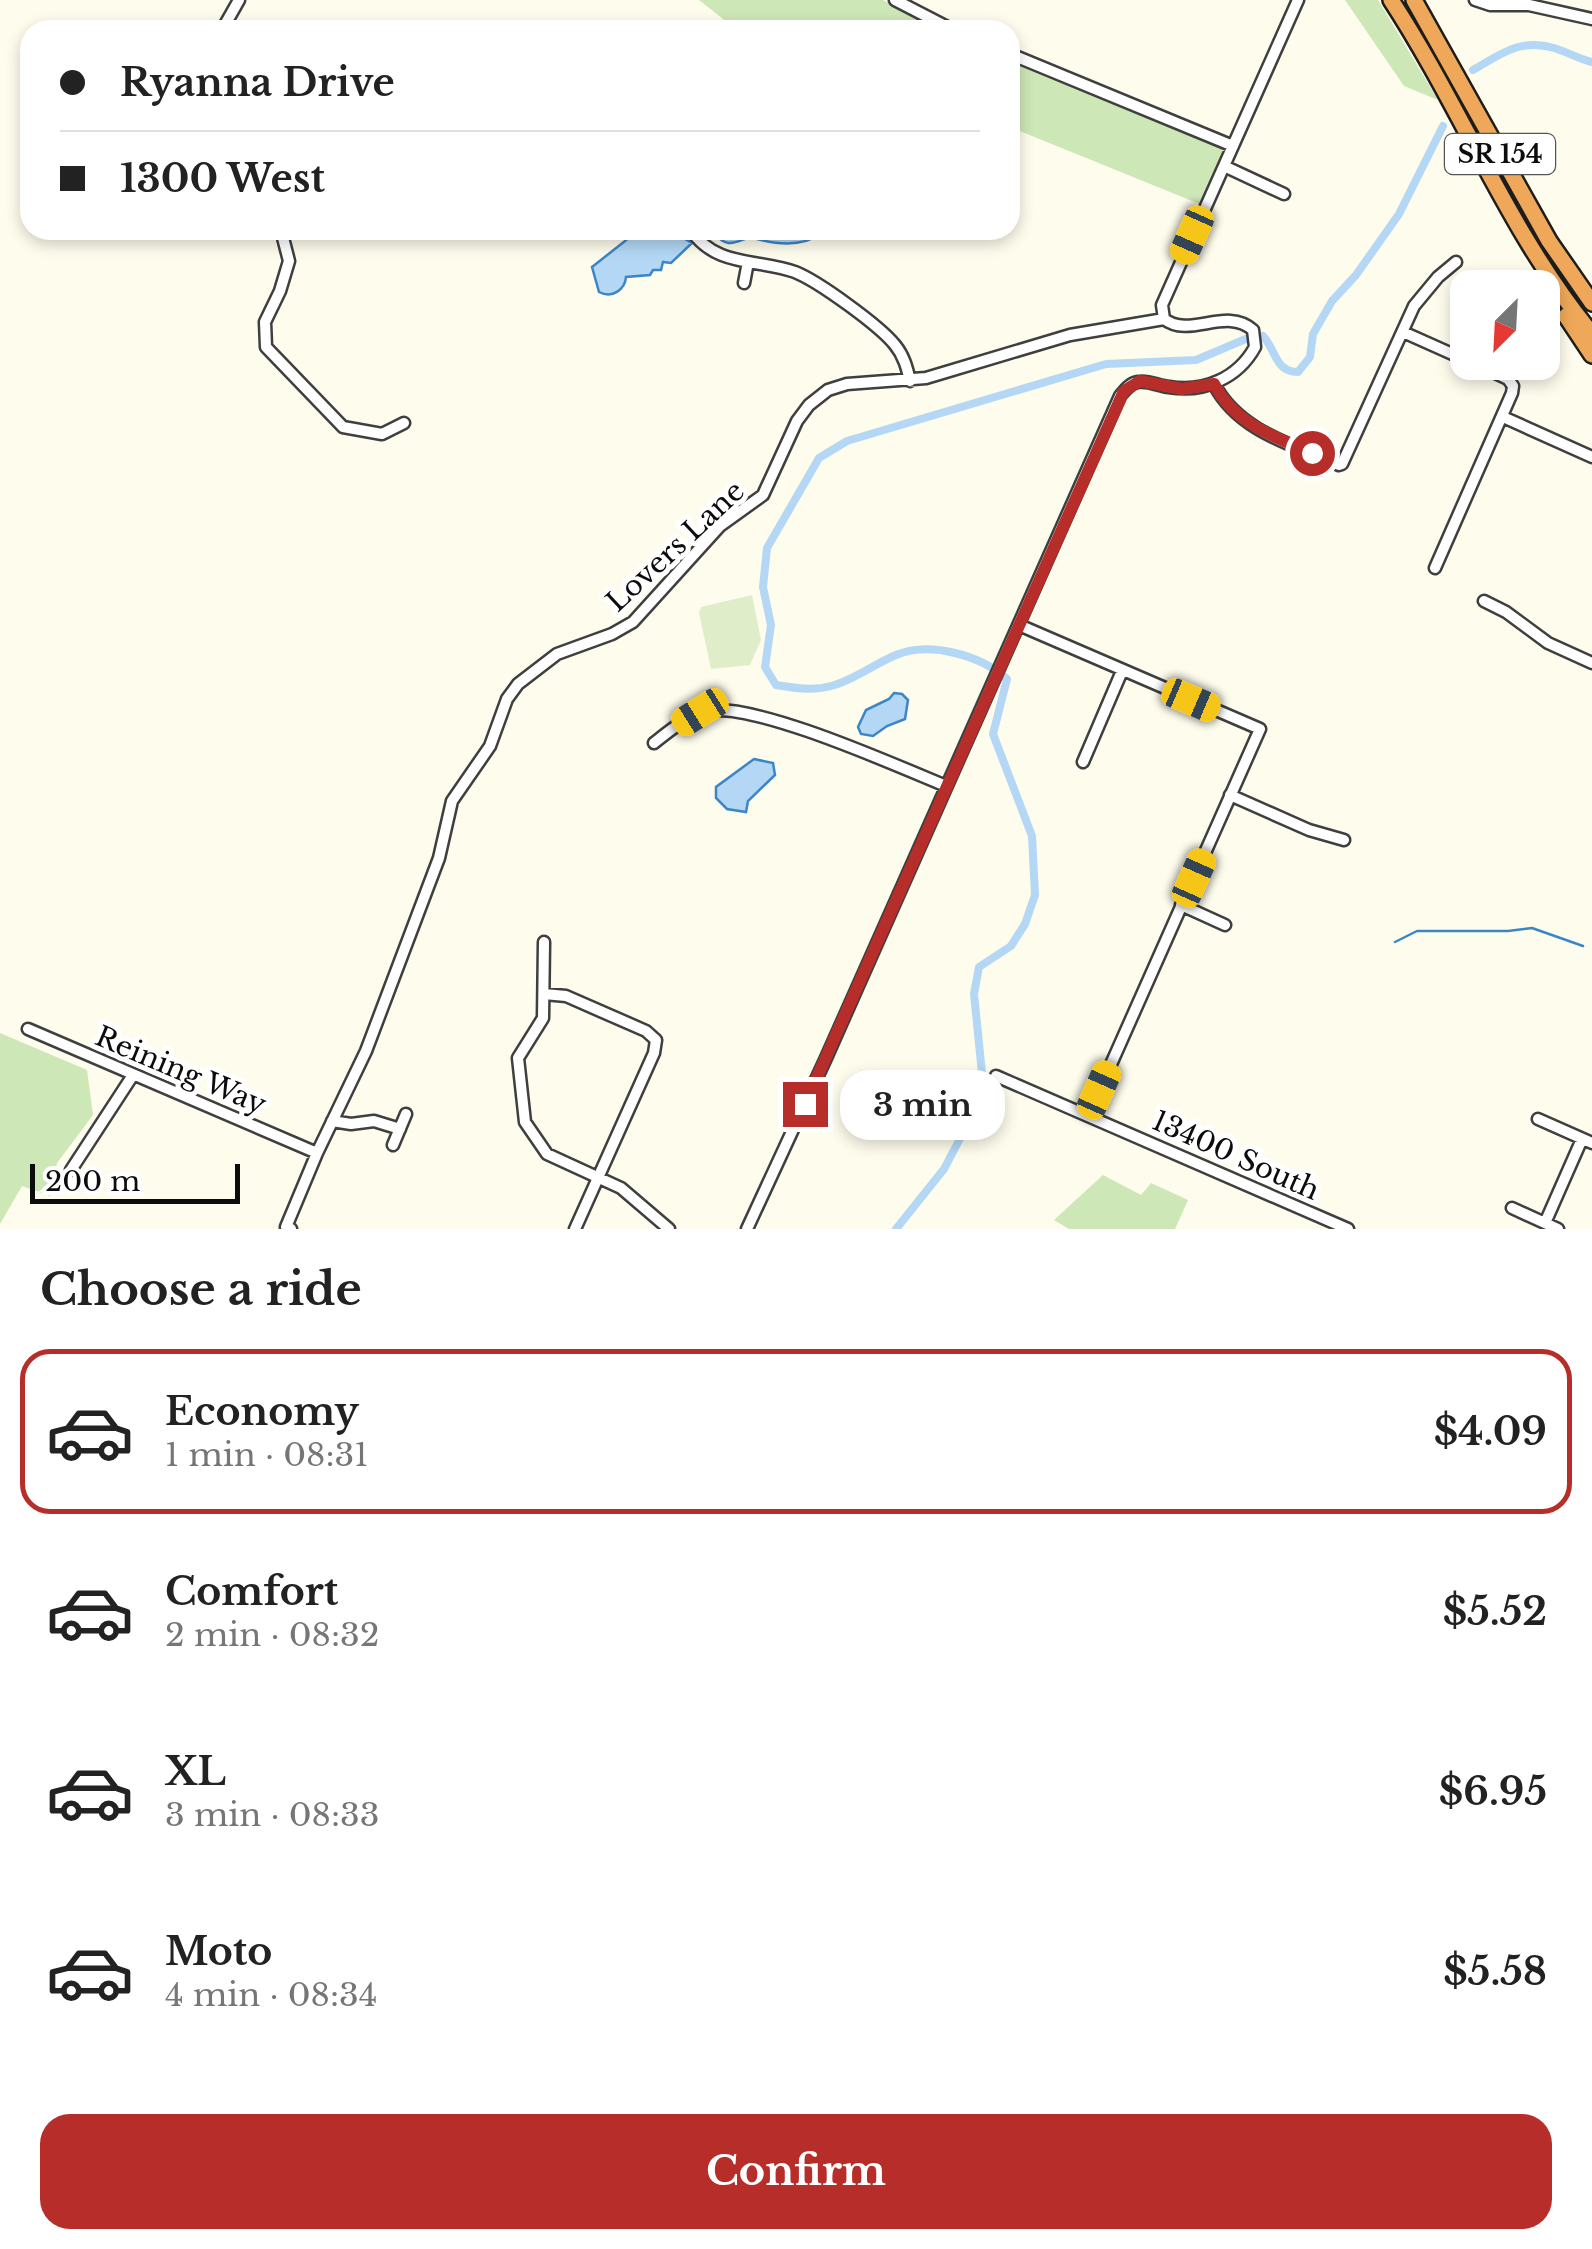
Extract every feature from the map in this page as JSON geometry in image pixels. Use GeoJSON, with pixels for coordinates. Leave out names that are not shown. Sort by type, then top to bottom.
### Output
{"type":"FeatureCollection","features":[{"type":"Feature","properties":{"kind":"highway","name":"SR 154"},"geometry":{"type":"LineString","coordinates":[[1391,0],[1532,250],[1592,334]]}},
{"type":"Feature","properties":{"kind":"highway","name":"SR 154"},"geometry":{"type":"LineString","coordinates":[[1414,0],[1548,240],[1592,304]]}},
{"type":"Feature","properties":{"kind":"highway"},"geometry":{"type":"LineString","coordinates":[[1478,155],[1532,261],[1592,355]]}},
{"type":"Feature","properties":{"kind":"highway"},"geometry":{"type":"LineString","coordinates":[[1548,240],[1592,292]]}},
{"type":"Feature","properties":{"kind":"street"},"geometry":{"type":"LineString","coordinates":[[894,0],[933,20]]}},
{"type":"Feature","properties":{"kind":"street"},"geometry":{"type":"LineString","coordinates":[[1164,319],[1162,305],[1298,0]]}},
{"type":"Feature","properties":{"kind":"street"},"geometry":{"type":"LineString","coordinates":[[1475,0],[1490,6],[1529,6],[1592,19]]}},
{"type":"Feature","properties":{"kind":"street"},"geometry":{"type":"LineString","coordinates":[[1020,58],[1233,146]]}},
{"type":"Feature","properties":{"kind":"street"},"geometry":{"type":"LineString","coordinates":[[1224,166],[1284,194]]}},
{"type":"Feature","properties":{"kind":"street"},"geometry":{"type":"LineString","coordinates":[[284,240],[289,262],[265,322],[266,346],[343,427],[382,434],[404,423]]}},
{"type":"Feature","properties":{"kind":"street"},"geometry":{"type":"LineString","coordinates":[[698,240],[715,254],[790,270],[817,284],[892,342],[903,357],[910,381]]}},
{"type":"Feature","properties":{"kind":"street"},"geometry":{"type":"LineString","coordinates":[[744,284],[748,262]]}},
{"type":"Feature","properties":{"kind":"street"},"geometry":{"type":"LineString","coordinates":[[747,1229],[1124,391],[1140,381],[1182,389],[1214,384],[1226,404],[1248,423],[1342,464],[1349,456],[1414,306],[1456,262]]}},
{"type":"Feature","properties":{"kind":"street","name":"Lovers Lane"},"geometry":{"type":"LineString","coordinates":[[288,1228],[317,1153],[366,1051],[439,858],[452,800],[490,746],[518,684],[558,654],[633,622],[720,526],[762,494],[797,421],[822,394],[846,384],[910,381],[1070,335],[1164,319],[1178,326],[1236,320],[1252,329],[1256,344],[1248,358],[1214,384]]}},
{"type":"Feature","properties":{"kind":"street"},"geometry":{"type":"LineString","coordinates":[[1403,332],[1450,353]]}},
{"type":"Feature","properties":{"kind":"street"},"geometry":{"type":"LineString","coordinates":[[1435,568],[1512,394],[1512,380]]}},
{"type":"Feature","properties":{"kind":"street"},"geometry":{"type":"LineString","coordinates":[[1502,417],[1592,457]]}},
{"type":"Feature","properties":{"kind":"street"},"geometry":{"type":"LineString","coordinates":[[1484,600],[1548,644],[1592,662]]}},
{"type":"Feature","properties":{"kind":"street"},"geometry":{"type":"LineString","coordinates":[[1019,625],[1260,729],[1088,1116]]}},
{"type":"Feature","properties":{"kind":"street"},"geometry":{"type":"LineString","coordinates":[[1082,762],[1122,671]]}},
{"type":"Feature","properties":{"kind":"street"},"geometry":{"type":"LineString","coordinates":[[654,743],[700,712],[736,711],[808,732],[946,786]]}},
{"type":"Feature","properties":{"kind":"street"},"geometry":{"type":"LineString","coordinates":[[1230,795],[1309,830],[1344,840]]}},
{"type":"Feature","properties":{"kind":"street"},"geometry":{"type":"LineString","coordinates":[[1182,905],[1225,925]]}},
{"type":"Feature","properties":{"kind":"street"},"geometry":{"type":"LineString","coordinates":[[544,942],[543,1018],[518,1058],[525,1122],[547,1154],[632,1195],[669,1229]]}},
{"type":"Feature","properties":{"kind":"street"},"geometry":{"type":"LineString","coordinates":[[544,994],[566,996],[646,1031],[656,1040],[654,1053],[576,1229]]}},
{"type":"Feature","properties":{"kind":"street","name":"Reining Way"},"geometry":{"type":"LineString","coordinates":[[28,1029],[317,1153]]}},
{"type":"Feature","properties":{"kind":"street"},"geometry":{"type":"LineString","coordinates":[[72,1170],[134,1075]]}},
{"type":"Feature","properties":{"kind":"street","name":"13400 South"},"geometry":{"type":"LineString","coordinates":[[996,1076],[1348,1229]]}},
{"type":"Feature","properties":{"kind":"street"},"geometry":{"type":"LineString","coordinates":[[393,1146],[406,1114]]}},
{"type":"Feature","properties":{"kind":"street"},"geometry":{"type":"LineString","coordinates":[[1538,1118],[1587,1141],[1545,1223]]}},
{"type":"Feature","properties":{"kind":"street"},"geometry":{"type":"LineString","coordinates":[[332,1120],[346,1124],[374,1121],[400,1129]]}},
{"type":"Feature","properties":{"kind":"street"},"geometry":{"type":"LineString","coordinates":[[1512,1208],[1558,1229]]}},
{"type":"Feature","properties":{"kind":"street"},"geometry":{"type":"LineString","coordinates":[[1308,1229],[1314,1214]]}},
{"type":"Feature","properties":{"kind":"green space"},"geometry":{"type":"Polygon","coordinates":[[[699,0],[883,0],[920,20],[724,20],[699,0]]]}},
{"type":"Feature","properties":{"kind":"green space"},"geometry":{"type":"Polygon","coordinates":[[[1345,0],[1378,0],[1438,100],[1404,86],[1345,0]]]}},
{"type":"Feature","properties":{"kind":"green space"},"geometry":{"type":"Polygon","coordinates":[[[1020,63],[1221,148],[1224,154],[1202,205],[1020,131],[1020,63]]]}},
{"type":"Feature","properties":{"kind":"green space"},"geometry":{"type":"Polygon","coordinates":[[[752,595],[761,640],[750,665],[711,669],[701,607],[752,595]]]}},
{"type":"Feature","properties":{"kind":"green space"},"geometry":{"type":"Polygon","coordinates":[[[0,1033],[87,1070],[93,1115],[57,1163],[50,1196],[22,1186],[0,1224],[0,1033]]]}},
{"type":"Feature","properties":{"kind":"green space"},"geometry":{"type":"Polygon","coordinates":[[[1103,1175],[1141,1195],[1151,1183],[1188,1200],[1175,1229],[1069,1229],[1054,1220],[1103,1175]]]}},
{"type":"Feature","properties":{"kind":"water"},"geometry":{"type":"Polygon","coordinates":[[[626,240],[692,243],[671,263],[663,262],[661,270],[626,277],[621,289],[613,293],[599,292],[592,267],[626,240]]]}},
{"type":"Feature","properties":{"kind":"water"},"geometry":{"type":"Polygon","coordinates":[[[764,240],[807,240],[786,243],[764,240]]]}},
{"type":"Feature","properties":{"kind":"water"},"geometry":{"type":"Polygon","coordinates":[[[894,693],[908,700],[905,719],[873,736],[861,734],[858,727],[866,710],[894,693]]]}},
{"type":"Feature","properties":{"kind":"water"},"geometry":{"type":"Polygon","coordinates":[[[754,759],[773,763],[775,775],[748,801],[746,812],[727,809],[716,798],[716,787],[754,759]]]}},
{"type":"Feature","properties":{"kind":"waterway"},"geometry":{"type":"LineString","coordinates":[[1473,70],[1511,49],[1531,45],[1554,48],[1592,62]]}},
{"type":"Feature","properties":{"kind":"waterway"},"geometry":{"type":"LineString","coordinates":[[1263,336],[1280,364],[1298,372],[1310,357],[1313,334],[1332,301],[1356,275],[1399,214],[1443,126]]}},
{"type":"Feature","properties":{"kind":"waterway"},"geometry":{"type":"LineString","coordinates":[[896,1229],[944,1169],[984,1093],[974,994],[979,967],[1011,946],[1025,924],[1035,895],[1032,836],[993,734],[1007,679],[969,657],[924,649],[896,655],[831,686],[810,689],[776,685],[765,667],[771,625],[763,587],[767,548],[819,458],[847,441],[1106,364],[1196,360],[1248,338]]}},
{"type":"Feature","properties":{"kind":"waterway"},"geometry":{"type":"LineString","coordinates":[[1395,942],[1417,931],[1532,928],[1583,946]]}},
{"type":"Feature","properties":{"kind":"route"},"geometry":{"type":"LineString","coordinates":[[805,1104],[1124,391],[1140,381],[1182,389],[1214,384],[1226,404],[1248,423],[1312,453]]}}]}
